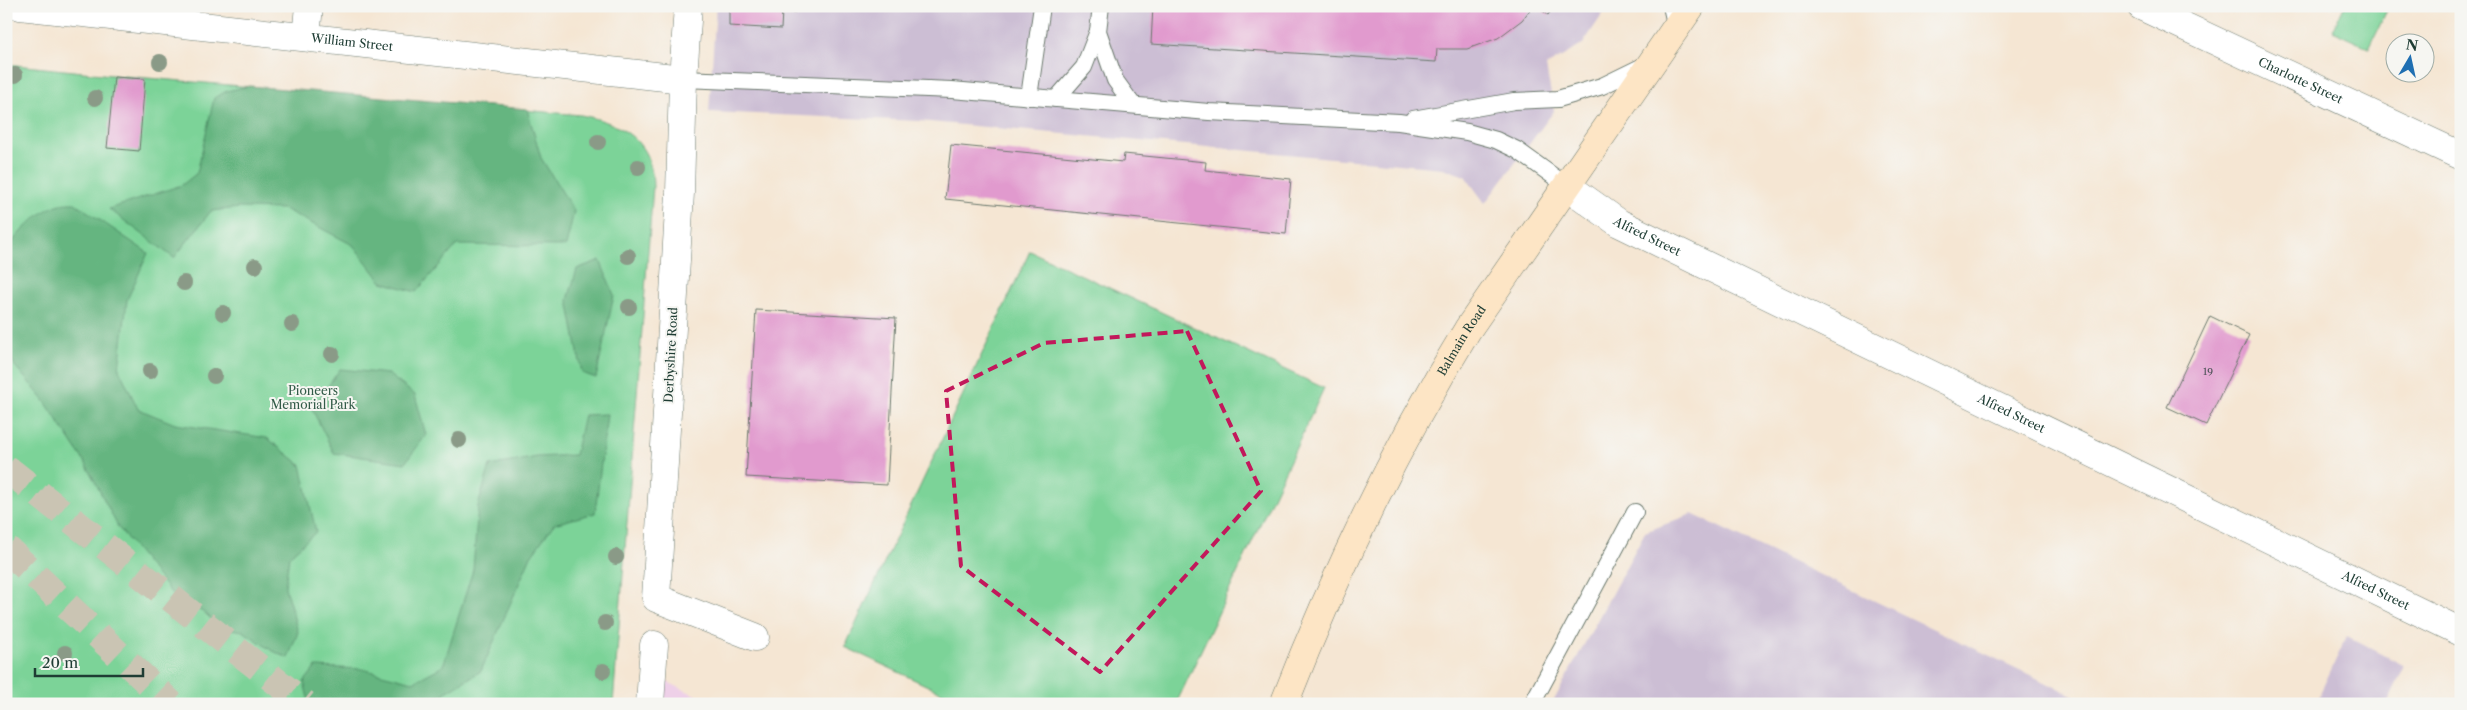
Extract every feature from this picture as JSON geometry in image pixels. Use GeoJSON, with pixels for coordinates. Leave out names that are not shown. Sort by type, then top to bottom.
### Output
{"type":"FeatureCollection","features":[{"type":"Feature","properties":{"kind":"main road","name":"Balmain Road"},"geometry":{"type":"LineString","coordinates":[[1284,704],[1368,516],[1437,380],[1468,329],[1653,61],[1674,17],[1692,6]]}},
{"type":"Feature","properties":{"kind":"street","name":"William Street"},"geometry":{"type":"LineString","coordinates":[[20,6],[683,79]]}},
{"type":"Feature","properties":{"kind":"street"},"geometry":{"type":"LineString","coordinates":[[306,37],[308,6]]}},
{"type":"Feature","properties":{"kind":"street","name":"Derbyshire Road"},"geometry":{"type":"LineString","coordinates":[[688,6],[683,79],[680,193],[656,598],[755,638]]}},
{"type":"Feature","properties":{"kind":"street","name":"Charlotte Street"},"geometry":{"type":"LineString","coordinates":[[2141,6],[2461,156]]}},
{"type":"Feature","properties":{"kind":"street","name":"Alfred Street"},"geometry":{"type":"LineString","coordinates":[[1567,186],[1619,223],[2461,632]]}},
{"type":"Feature","properties":{"kind":"street"},"geometry":{"type":"LineString","coordinates":[[650,704],[654,645]]}},
{"type":"Feature","properties":{"kind":"lane"},"geometry":{"type":"LineString","coordinates":[[1029,97],[1042,6]]}},
{"type":"Feature","properties":{"kind":"lane"},"geometry":{"type":"LineString","coordinates":[[1056,99],[1084,66],[1098,31],[1101,6]]}},
{"type":"Feature","properties":{"kind":"lane"},"geometry":{"type":"LineString","coordinates":[[1098,31],[1115,80],[1133,105]]}},
{"type":"Feature","properties":{"kind":"lane"},"geometry":{"type":"LineString","coordinates":[[1398,122],[1514,101],[1558,99],[1602,86],[1653,61]]}},
{"type":"Feature","properties":{"kind":"lane"},"geometry":{"type":"LineString","coordinates":[[683,79],[952,90],[1208,112],[1398,122],[1467,132],[1496,140],[1518,150],[1567,186]]}},
{"type":"Feature","properties":{"kind":"lane"},"geometry":{"type":"LineString","coordinates":[[1532,704],[1636,512]]}},
{"type":"Feature","properties":{"kind":"highlighted area"},"geometry":{"type":"Polygon","coordinates":[[[1187,331],[1261,491],[1100,672],[961,566],[946,391],[1044,343],[1187,331]]]}},
{"type":"Feature","properties":{"kind":"shaded area"},"geometry":{"type":"Polygon","coordinates":[[[716,6],[1608,6],[1582,45],[1546,66],[1554,111],[1485,203],[1465,176],[1443,168],[919,121],[709,112],[716,6]]]}},
{"type":"Feature","properties":{"kind":"shaded area"},"geometry":{"type":"Polygon","coordinates":[[[1692,514],[2091,704],[1552,704],[1645,532],[1692,514]]]}},
{"type":"Feature","properties":{"kind":"shaded area"},"geometry":{"type":"Polygon","coordinates":[[[2347,636],[2405,666],[2387,704],[2315,704],[2347,636]]]}},
{"type":"Feature","properties":{"kind":"shaded area"},"geometry":{"type":"Polygon","coordinates":[[[665,681],[715,704],[664,704],[665,681]]]}},
{"type":"Feature","properties":{"kind":"green space"},"geometry":{"type":"Polygon","coordinates":[[[2344,6],[2389,6],[2369,48],[2332,31],[2344,6]]]}},
{"type":"Feature","properties":{"kind":"green space","name":"Pioneers Memorial Park"},"geometry":{"type":"Polygon","coordinates":[[[6,64],[112,75],[581,115],[610,123],[622,129],[641,146],[648,157],[652,171],[653,187],[613,704],[6,704],[6,64]]]}},
{"type":"Feature","properties":{"kind":"green space"},"geometry":{"type":"Polygon","coordinates":[[[249,86],[527,109],[541,158],[574,211],[566,246],[457,245],[416,292],[382,282],[353,245],[284,209],[239,208],[211,211],[174,258],[109,209],[182,185],[197,173],[214,98],[227,91],[249,86]]]}},
{"type":"Feature","properties":{"kind":"green space"},"geometry":{"type":"Polygon","coordinates":[[[65,203],[75,203],[148,253],[127,300],[119,369],[138,409],[175,424],[267,438],[301,465],[316,532],[289,556],[285,587],[298,632],[288,658],[271,650],[243,631],[219,627],[206,614],[172,594],[118,527],[86,464],[44,400],[15,366],[6,349],[6,251],[15,238],[34,219],[48,209],[65,203]]]}},
{"type":"Feature","properties":{"kind":"green space"},"geometry":{"type":"Polygon","coordinates":[[[1030,251],[1324,388],[1176,704],[966,704],[845,647],[1030,251]]]}},
{"type":"Feature","properties":{"kind":"green space"},"geometry":{"type":"Polygon","coordinates":[[[600,260],[614,295],[596,378],[582,373],[568,300],[577,269],[600,260]]]}},
{"type":"Feature","properties":{"kind":"green space"},"geometry":{"type":"Polygon","coordinates":[[[340,369],[388,374],[415,395],[426,435],[405,463],[334,453],[312,409],[340,369]]]}},
{"type":"Feature","properties":{"kind":"green space"},"geometry":{"type":"Polygon","coordinates":[[[607,414],[595,513],[554,524],[531,556],[481,671],[426,704],[313,704],[308,698],[304,682],[316,667],[362,669],[413,682],[443,666],[473,570],[478,506],[490,466],[537,457],[575,455],[584,415],[607,414]]]}},
{"type":"Feature","properties":{"kind":"building"},"geometry":{"type":"Polygon","coordinates":[[[729,6],[795,6],[795,12],[782,11],[781,29],[729,26],[729,6]]]}},
{"type":"Feature","properties":{"kind":"building"},"geometry":{"type":"Polygon","coordinates":[[[1153,6],[1533,6],[1522,20],[1498,38],[1467,49],[1437,49],[1436,62],[1151,44],[1153,6]]]}},
{"type":"Feature","properties":{"kind":"building"},"geometry":{"type":"Polygon","coordinates":[[[1536,6],[1554,6],[1548,15],[1536,6]]]}},
{"type":"Feature","properties":{"kind":"building"},"geometry":{"type":"Polygon","coordinates":[[[114,77],[145,79],[139,151],[107,148],[114,77]]]}},
{"type":"Feature","properties":{"kind":"building"},"geometry":{"type":"Polygon","coordinates":[[[951,145],[1123,162],[1124,154],[1206,162],[1205,170],[1291,179],[1286,234],[945,199],[951,145]]]}},
{"type":"Feature","properties":{"kind":"building"},"geometry":{"type":"Polygon","coordinates":[[[756,310],[896,318],[887,485],[746,477],[756,310]]]}},
{"type":"Feature","properties":{"kind":"building"},"geometry":{"type":"Polygon","coordinates":[[[2210,316],[2249,335],[2206,425],[2167,407],[2210,316]]]}},
{"type":"Feature","properties":{"kind":"tunnel"},"geometry":{"type":"LineString","coordinates":[[6,468],[305,704]]}},
{"type":"Feature","properties":{"kind":"tunnel"},"geometry":{"type":"LineString","coordinates":[[6,548],[171,704]]}}]}
